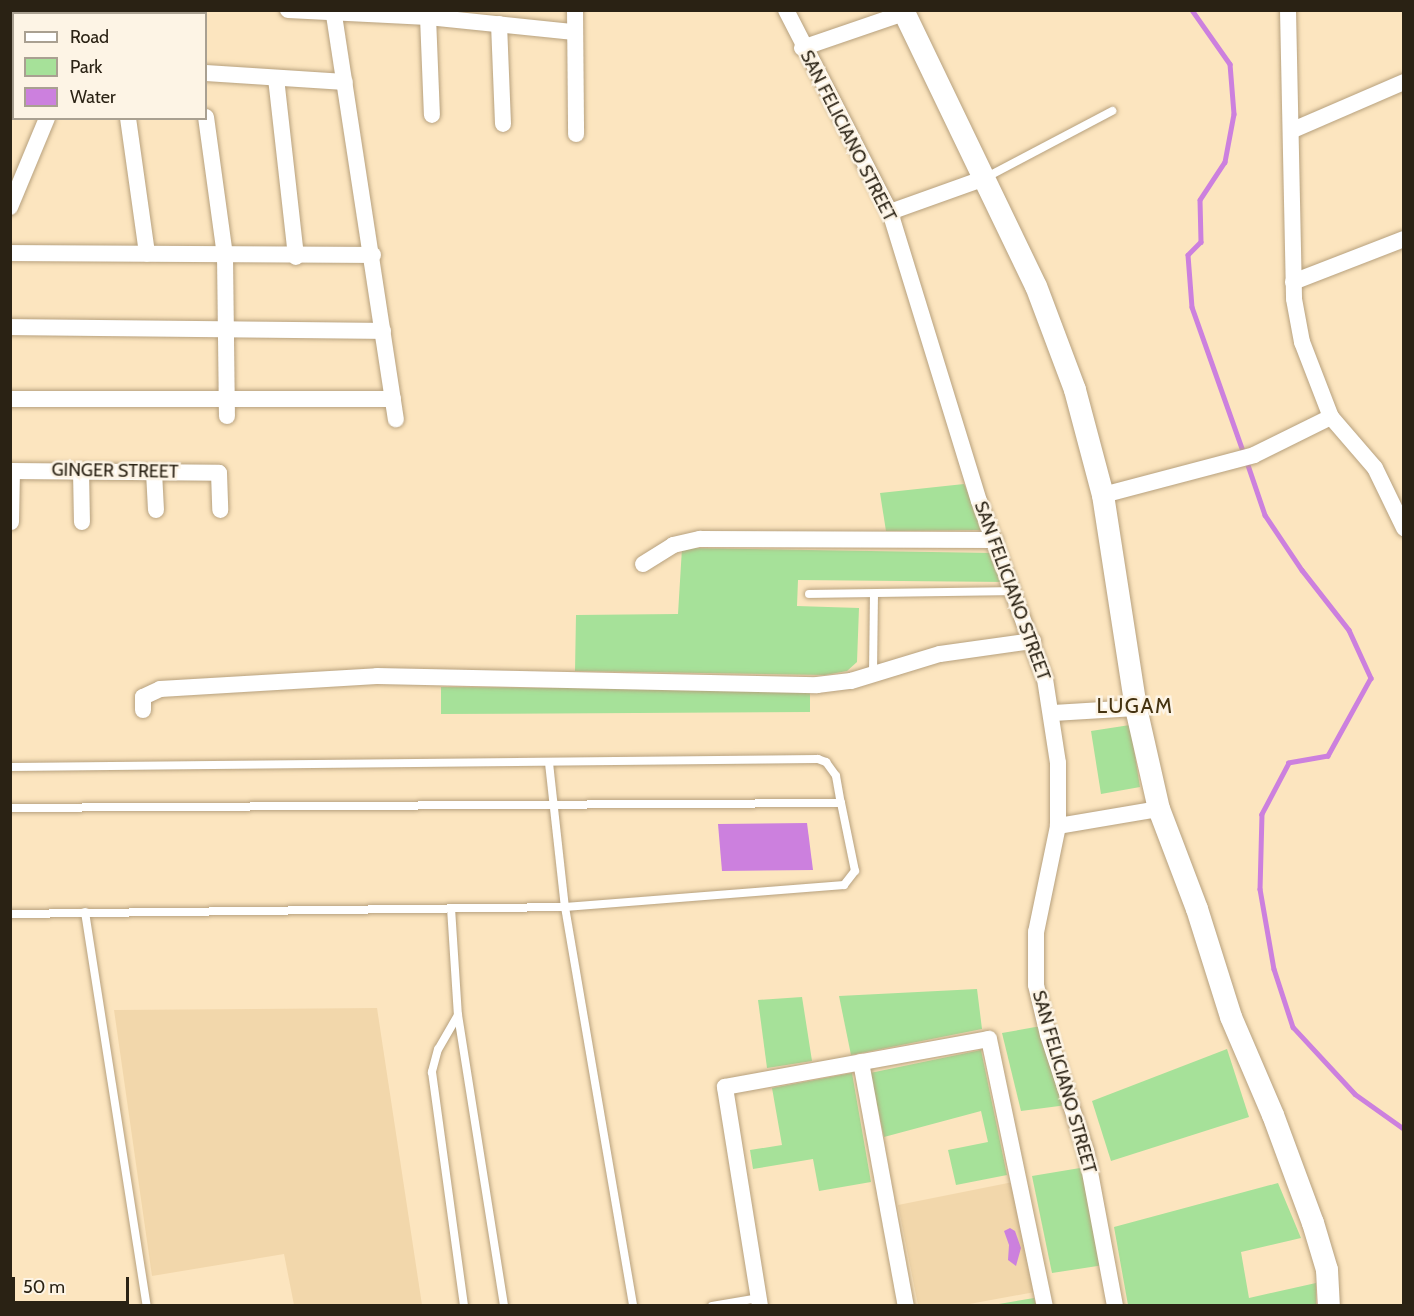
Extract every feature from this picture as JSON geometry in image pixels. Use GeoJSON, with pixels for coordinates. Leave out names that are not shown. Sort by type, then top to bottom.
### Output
{"type":"FeatureCollection","features":[{"type":"Feature","properties":{"kind":"street"},"geometry":{"type":"LineString","coordinates":[[288,10],[334,15],[428,17],[574,32]]}},
{"type":"Feature","properties":{"kind":"street"},"geometry":{"type":"LineString","coordinates":[[575,10],[576,134]]}},
{"type":"Feature","properties":{"kind":"street","name":"SAN FELICIANO STREET"},"geometry":{"type":"LineString","coordinates":[[786,10],[802,48],[890,212],[994,540],[1033,641],[1053,713],[1058,763],[1058,826],[1035,932],[1036,985],[1048,1035],[1086,1150],[1115,1305]]}},
{"type":"Feature","properties":{"kind":"street"},"geometry":{"type":"LineString","coordinates":[[1288,10],[1293,130],[1293,282],[1302,342],[1332,417],[1375,468],[1404,528]]}},
{"type":"Feature","properties":{"kind":"street"},"geometry":{"type":"LineString","coordinates":[[802,48],[903,12],[982,179],[1036,285],[1075,390],[1103,495],[1137,708],[1159,809],[1197,909],[1231,1017],[1273,1115],[1312,1223],[1327,1270],[1329,1305]]}},
{"type":"Feature","properties":{"kind":"street"},"geometry":{"type":"LineString","coordinates":[[334,15],[373,255],[396,419]]}},
{"type":"Feature","properties":{"kind":"street"},"geometry":{"type":"LineString","coordinates":[[428,17],[432,115]]}},
{"type":"Feature","properties":{"kind":"street"},"geometry":{"type":"LineString","coordinates":[[499,24],[503,124]]}},
{"type":"Feature","properties":{"kind":"street"},"geometry":{"type":"LineString","coordinates":[[207,73],[345,82]]}},
{"type":"Feature","properties":{"kind":"street"},"geometry":{"type":"LineString","coordinates":[[276,78],[296,257]]}},
{"type":"Feature","properties":{"kind":"street"},"geometry":{"type":"LineString","coordinates":[[1293,130],[1404,82]]}},
{"type":"Feature","properties":{"kind":"street"},"geometry":{"type":"LineString","coordinates":[[10,207],[46,120]]}},
{"type":"Feature","properties":{"kind":"street"},"geometry":{"type":"LineString","coordinates":[[128,120],[147,254]]}},
{"type":"Feature","properties":{"kind":"street"},"geometry":{"type":"LineString","coordinates":[[206,120],[225,256],[227,416]]}},
{"type":"Feature","properties":{"kind":"street"},"geometry":{"type":"LineString","coordinates":[[890,212],[982,179]]}},
{"type":"Feature","properties":{"kind":"street"},"geometry":{"type":"LineString","coordinates":[[1293,282],[1404,239]]}},
{"type":"Feature","properties":{"kind":"street"},"geometry":{"type":"LineString","coordinates":[[10,253],[296,257],[373,255]]}},
{"type":"Feature","properties":{"kind":"street"},"geometry":{"type":"LineString","coordinates":[[10,327],[383,331]]}},
{"type":"Feature","properties":{"kind":"street"},"geometry":{"type":"LineString","coordinates":[[10,399],[393,399]]}},
{"type":"Feature","properties":{"kind":"street"},"geometry":{"type":"LineString","coordinates":[[1103,495],[1254,455],[1332,417]]}},
{"type":"Feature","properties":{"kind":"street"},"geometry":{"type":"LineString","coordinates":[[10,522],[11,471]]}},
{"type":"Feature","properties":{"kind":"street","name":"GINGER STREET"},"geometry":{"type":"LineString","coordinates":[[11,471],[219,473],[220,510]]}},
{"type":"Feature","properties":{"kind":"street"},"geometry":{"type":"LineString","coordinates":[[81,471],[82,522]]}},
{"type":"Feature","properties":{"kind":"street"},"geometry":{"type":"LineString","coordinates":[[154,472],[156,510]]}},
{"type":"Feature","properties":{"kind":"street"},"geometry":{"type":"LineString","coordinates":[[643,564],[673,544],[700,539],[994,540]]}},
{"type":"Feature","properties":{"kind":"street"},"geometry":{"type":"LineString","coordinates":[[143,710],[143,697],[160,688],[377,676],[817,685],[873,675],[940,654],[1033,641]]}},
{"type":"Feature","properties":{"kind":"street"},"geometry":{"type":"LineString","coordinates":[[1053,713],[1137,708]]}},
{"type":"Feature","properties":{"kind":"street"},"geometry":{"type":"LineString","coordinates":[[1058,826],[1159,809]]}},
{"type":"Feature","properties":{"kind":"street"},"geometry":{"type":"LineString","coordinates":[[759,1301],[725,1087],[988,1039],[1045,1305]]}},
{"type":"Feature","properties":{"kind":"street"},"geometry":{"type":"LineString","coordinates":[[861,1062],[906,1305]]}},
{"type":"Feature","properties":{"kind":"lane"},"geometry":{"type":"LineString","coordinates":[[982,179],[1112,111]]}},
{"type":"Feature","properties":{"kind":"lane"},"geometry":{"type":"LineString","coordinates":[[809,594],[1015,591]]}},
{"type":"Feature","properties":{"kind":"lane"},"geometry":{"type":"LineString","coordinates":[[873,675],[874,594]]}},
{"type":"Feature","properties":{"kind":"lane"},"geometry":{"type":"LineString","coordinates":[[10,767],[818,759],[826,762],[836,776],[855,871],[844,885],[564,907],[10,914]]}},
{"type":"Feature","properties":{"kind":"lane"},"geometry":{"type":"LineString","coordinates":[[549,763],[556,803],[564,907],[633,1305]]}},
{"type":"Feature","properties":{"kind":"lane"},"geometry":{"type":"LineString","coordinates":[[10,808],[841,803]]}},
{"type":"Feature","properties":{"kind":"lane"},"geometry":{"type":"LineString","coordinates":[[451,908],[458,1015],[504,1305]]}},
{"type":"Feature","properties":{"kind":"lane"},"geometry":{"type":"LineString","coordinates":[[85,912],[147,1305]]}},
{"type":"Feature","properties":{"kind":"lane"},"geometry":{"type":"LineString","coordinates":[[458,1015],[438,1049],[432,1072],[464,1305]]}},
{"type":"Feature","properties":{"kind":"lane"},"geometry":{"type":"LineString","coordinates":[[712,1305],[759,1301]]}},
{"type":"Feature","properties":{"kind":"shaded area"},"geometry":{"type":"Polygon","coordinates":[[[377,1008],[422,1305],[294,1305],[284,1254],[152,1276],[114,1010],[377,1008]]]}},
{"type":"Feature","properties":{"kind":"shaded area"},"geometry":{"type":"Polygon","coordinates":[[[1013,1182],[1035,1292],[964,1305],[918,1305],[898,1205],[1013,1182]]]}},
{"type":"Feature","properties":{"kind":"green space"},"geometry":{"type":"Polygon","coordinates":[[[964,484],[985,530],[886,531],[880,493],[964,484]]]}},
{"type":"Feature","properties":{"kind":"green space"},"geometry":{"type":"Polygon","coordinates":[[[682,548],[993,553],[1006,582],[798,580],[797,606],[859,608],[857,662],[847,671],[825,675],[575,671],[576,615],[678,614],[682,548]]]}},
{"type":"Feature","properties":{"kind":"green space"},"geometry":{"type":"Polygon","coordinates":[[[441,687],[810,690],[810,712],[441,714],[441,687]]]}},
{"type":"Feature","properties":{"kind":"green space"},"geometry":{"type":"Polygon","coordinates":[[[1130,725],[1140,787],[1101,794],[1091,731],[1130,725]]]}},
{"type":"Feature","properties":{"kind":"green space"},"geometry":{"type":"Polygon","coordinates":[[[977,989],[982,1029],[851,1055],[839,996],[977,989]]]}},
{"type":"Feature","properties":{"kind":"green space"},"geometry":{"type":"Polygon","coordinates":[[[802,997],[812,1061],[767,1068],[758,1000],[802,997]]]}},
{"type":"Feature","properties":{"kind":"green space"},"geometry":{"type":"Polygon","coordinates":[[[1041,1026],[1067,1105],[1021,1111],[1002,1033],[1041,1026]]]}},
{"type":"Feature","properties":{"kind":"green space"},"geometry":{"type":"Polygon","coordinates":[[[1227,1049],[1249,1117],[1111,1161],[1092,1101],[1227,1049]]]}},
{"type":"Feature","properties":{"kind":"green space"},"geometry":{"type":"Polygon","coordinates":[[[981,1050],[1007,1175],[956,1185],[948,1150],[988,1142],[981,1111],[884,1137],[870,1073],[981,1050]]]}},
{"type":"Feature","properties":{"kind":"green space"},"geometry":{"type":"Polygon","coordinates":[[[852,1073],[871,1182],[819,1191],[813,1159],[753,1169],[750,1150],[782,1145],[772,1088],[852,1073]]]}},
{"type":"Feature","properties":{"kind":"green space"},"geometry":{"type":"Polygon","coordinates":[[[1086,1167],[1104,1265],[1052,1273],[1032,1176],[1086,1167]]]}},
{"type":"Feature","properties":{"kind":"green space"},"geometry":{"type":"Polygon","coordinates":[[[1278,1183],[1301,1238],[1241,1252],[1249,1298],[1316,1283],[1316,1305],[1128,1305],[1114,1227],[1278,1183]]]}},
{"type":"Feature","properties":{"kind":"green space"},"geometry":{"type":"Polygon","coordinates":[[[1034,1298],[1036,1305],[993,1305],[1034,1298]]]}},
{"type":"Feature","properties":{"kind":"water"},"geometry":{"type":"Polygon","coordinates":[[[807,823],[813,870],[722,871],[718,824],[807,823]]]}},
{"type":"Feature","properties":{"kind":"water"},"geometry":{"type":"Polygon","coordinates":[[[1010,1228],[1015,1231],[1021,1248],[1016,1266],[1008,1260],[1009,1245],[1004,1231],[1010,1228]]]}},
{"type":"Feature","properties":{"kind":"waterway"},"geometry":{"type":"LineString","coordinates":[[1192,10],[1230,64],[1234,114],[1225,162],[1200,200],[1201,242],[1188,255],[1192,307],[1244,454]]}},
{"type":"Feature","properties":{"kind":"waterway"},"geometry":{"type":"LineString","coordinates":[[1247,462],[1265,515],[1302,570],[1349,630],[1371,678],[1328,756],[1289,763],[1262,814],[1260,889],[1274,969],[1293,1027],[1355,1094],[1404,1129]]}},
{"type":"Feature","properties":{"kind":"district","name":"LUGAM"},"geometry":{"type":"Point","coordinates":[1135,706]}}]}
